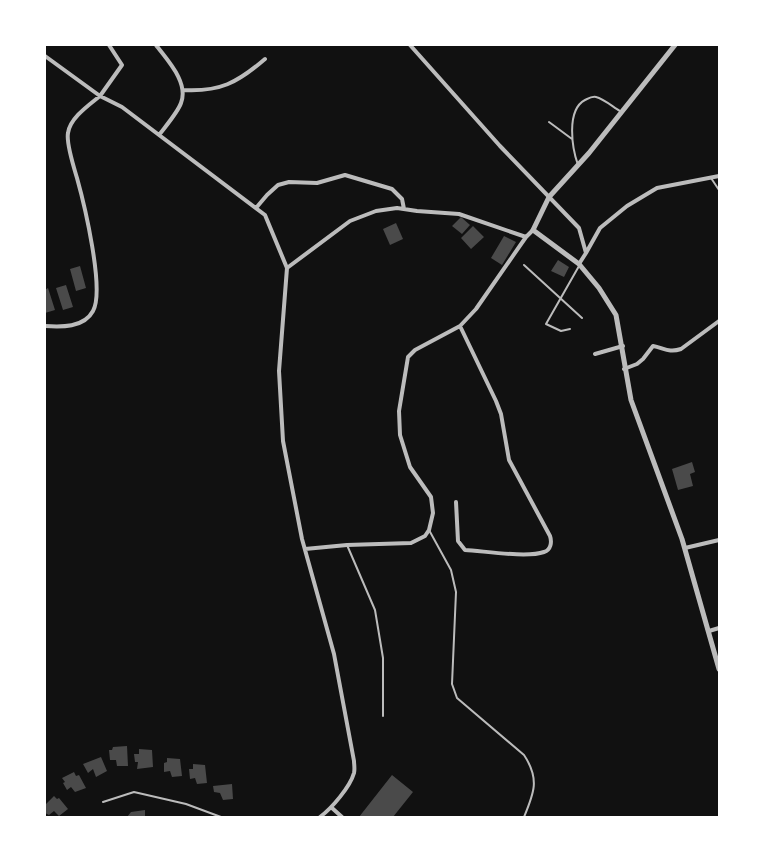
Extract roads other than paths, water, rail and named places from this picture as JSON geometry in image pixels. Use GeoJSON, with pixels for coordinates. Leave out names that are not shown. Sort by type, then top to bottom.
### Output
{"type":"FeatureCollection","features":[{"type":"Feature","properties":{"kind":"street"},"geometry":{"type":"LineString","coordinates":[[45,326],[65,327],[82,321],[93,311],[97,297],[87,215],[72,159],[68,133],[74,120],[100,96],[122,66],[109,45]]}},
{"type":"Feature","properties":{"kind":"street"},"geometry":{"type":"LineString","coordinates":[[156,45],[176,72],[183,90],[182,104],[159,135]]}},
{"type":"Feature","properties":{"kind":"street"},"geometry":{"type":"LineString","coordinates":[[410,45],[500,146],[579,228],[586,253]]}},
{"type":"Feature","properties":{"kind":"street"},"geometry":{"type":"LineString","coordinates":[[305,549],[347,545],[411,543],[418,541],[429,530],[432,521],[433,504],[428,491],[410,467],[400,435],[399,411],[408,357],[415,350],[460,326],[476,309],[526,236],[533,230],[549,197],[578,166],[676,45]]}},
{"type":"Feature","properties":{"kind":"street"},"geometry":{"type":"LineString","coordinates":[[45,56],[100,96],[122,107],[265,215],[287,268],[279,371],[283,441],[305,549],[334,654],[354,761],[354,772],[332,808],[320,817]]}},
{"type":"Feature","properties":{"kind":"street"},"geometry":{"type":"LineString","coordinates":[[183,90],[204,91],[225,86],[248,73],[265,59]]}},
{"type":"Feature","properties":{"kind":"street"},"geometry":{"type":"LineString","coordinates":[[256,208],[267,194],[278,185],[289,182],[317,183],[346,175],[392,189],[402,199],[404,209]]}},
{"type":"Feature","properties":{"kind":"street"},"geometry":{"type":"LineString","coordinates":[[579,264],[600,228],[627,206],[657,188],[719,176]]}},
{"type":"Feature","properties":{"kind":"street"},"geometry":{"type":"LineString","coordinates":[[287,268],[350,221],[376,211],[397,208],[459,214],[526,236]]}},
{"type":"Feature","properties":{"kind":"street"},"geometry":{"type":"LineString","coordinates":[[533,230],[579,264],[599,288],[616,315],[623,346],[624,369],[631,400],[685,548],[719,669]]}},
{"type":"Feature","properties":{"kind":"street"},"geometry":{"type":"LineString","coordinates":[[624,369],[637,364],[653,346],[668,351],[681,349],[719,321]]}},
{"type":"Feature","properties":{"kind":"street"},"geometry":{"type":"LineString","coordinates":[[456,502],[458,540],[465,550],[523,554],[544,552],[550,547],[550,536],[509,460],[496,401],[460,326]]}},
{"type":"Feature","properties":{"kind":"street"},"geometry":{"type":"LineString","coordinates":[[595,354],[623,346]]}},
{"type":"Feature","properties":{"kind":"street"},"geometry":{"type":"LineString","coordinates":[[685,548],[719,540]]}},
{"type":"Feature","properties":{"kind":"street"},"geometry":{"type":"LineString","coordinates":[[709,631],[719,628]]}},
{"type":"Feature","properties":{"kind":"street"},"geometry":{"type":"LineString","coordinates":[[332,808],[342,817]]}},
{"type":"Feature","properties":{"kind":"lane"},"geometry":{"type":"LineString","coordinates":[[578,166],[573,152],[572,139],[574,111],[577,105],[593,97],[622,112]]}},
{"type":"Feature","properties":{"kind":"lane"},"geometry":{"type":"LineString","coordinates":[[549,122],[572,139]]}},
{"type":"Feature","properties":{"kind":"lane"},"geometry":{"type":"LineString","coordinates":[[710,178],[719,190]]}},
{"type":"Feature","properties":{"kind":"lane"},"geometry":{"type":"LineString","coordinates":[[570,329],[561,331],[546,324],[579,264]]}},
{"type":"Feature","properties":{"kind":"lane"},"geometry":{"type":"LineString","coordinates":[[524,265],[582,318]]}},
{"type":"Feature","properties":{"kind":"lane"},"geometry":{"type":"LineString","coordinates":[[429,530],[451,570],[456,592],[452,684],[454,692],[457,698],[524,755],[527,760],[532,770],[535,786],[524,817]]}},
{"type":"Feature","properties":{"kind":"lane"},"geometry":{"type":"LineString","coordinates":[[347,545],[375,610],[383,658],[383,716]]}},
{"type":"Feature","properties":{"kind":"lane"},"geometry":{"type":"LineString","coordinates":[[103,802],[134,792],[186,804],[221,817]]}}]}
